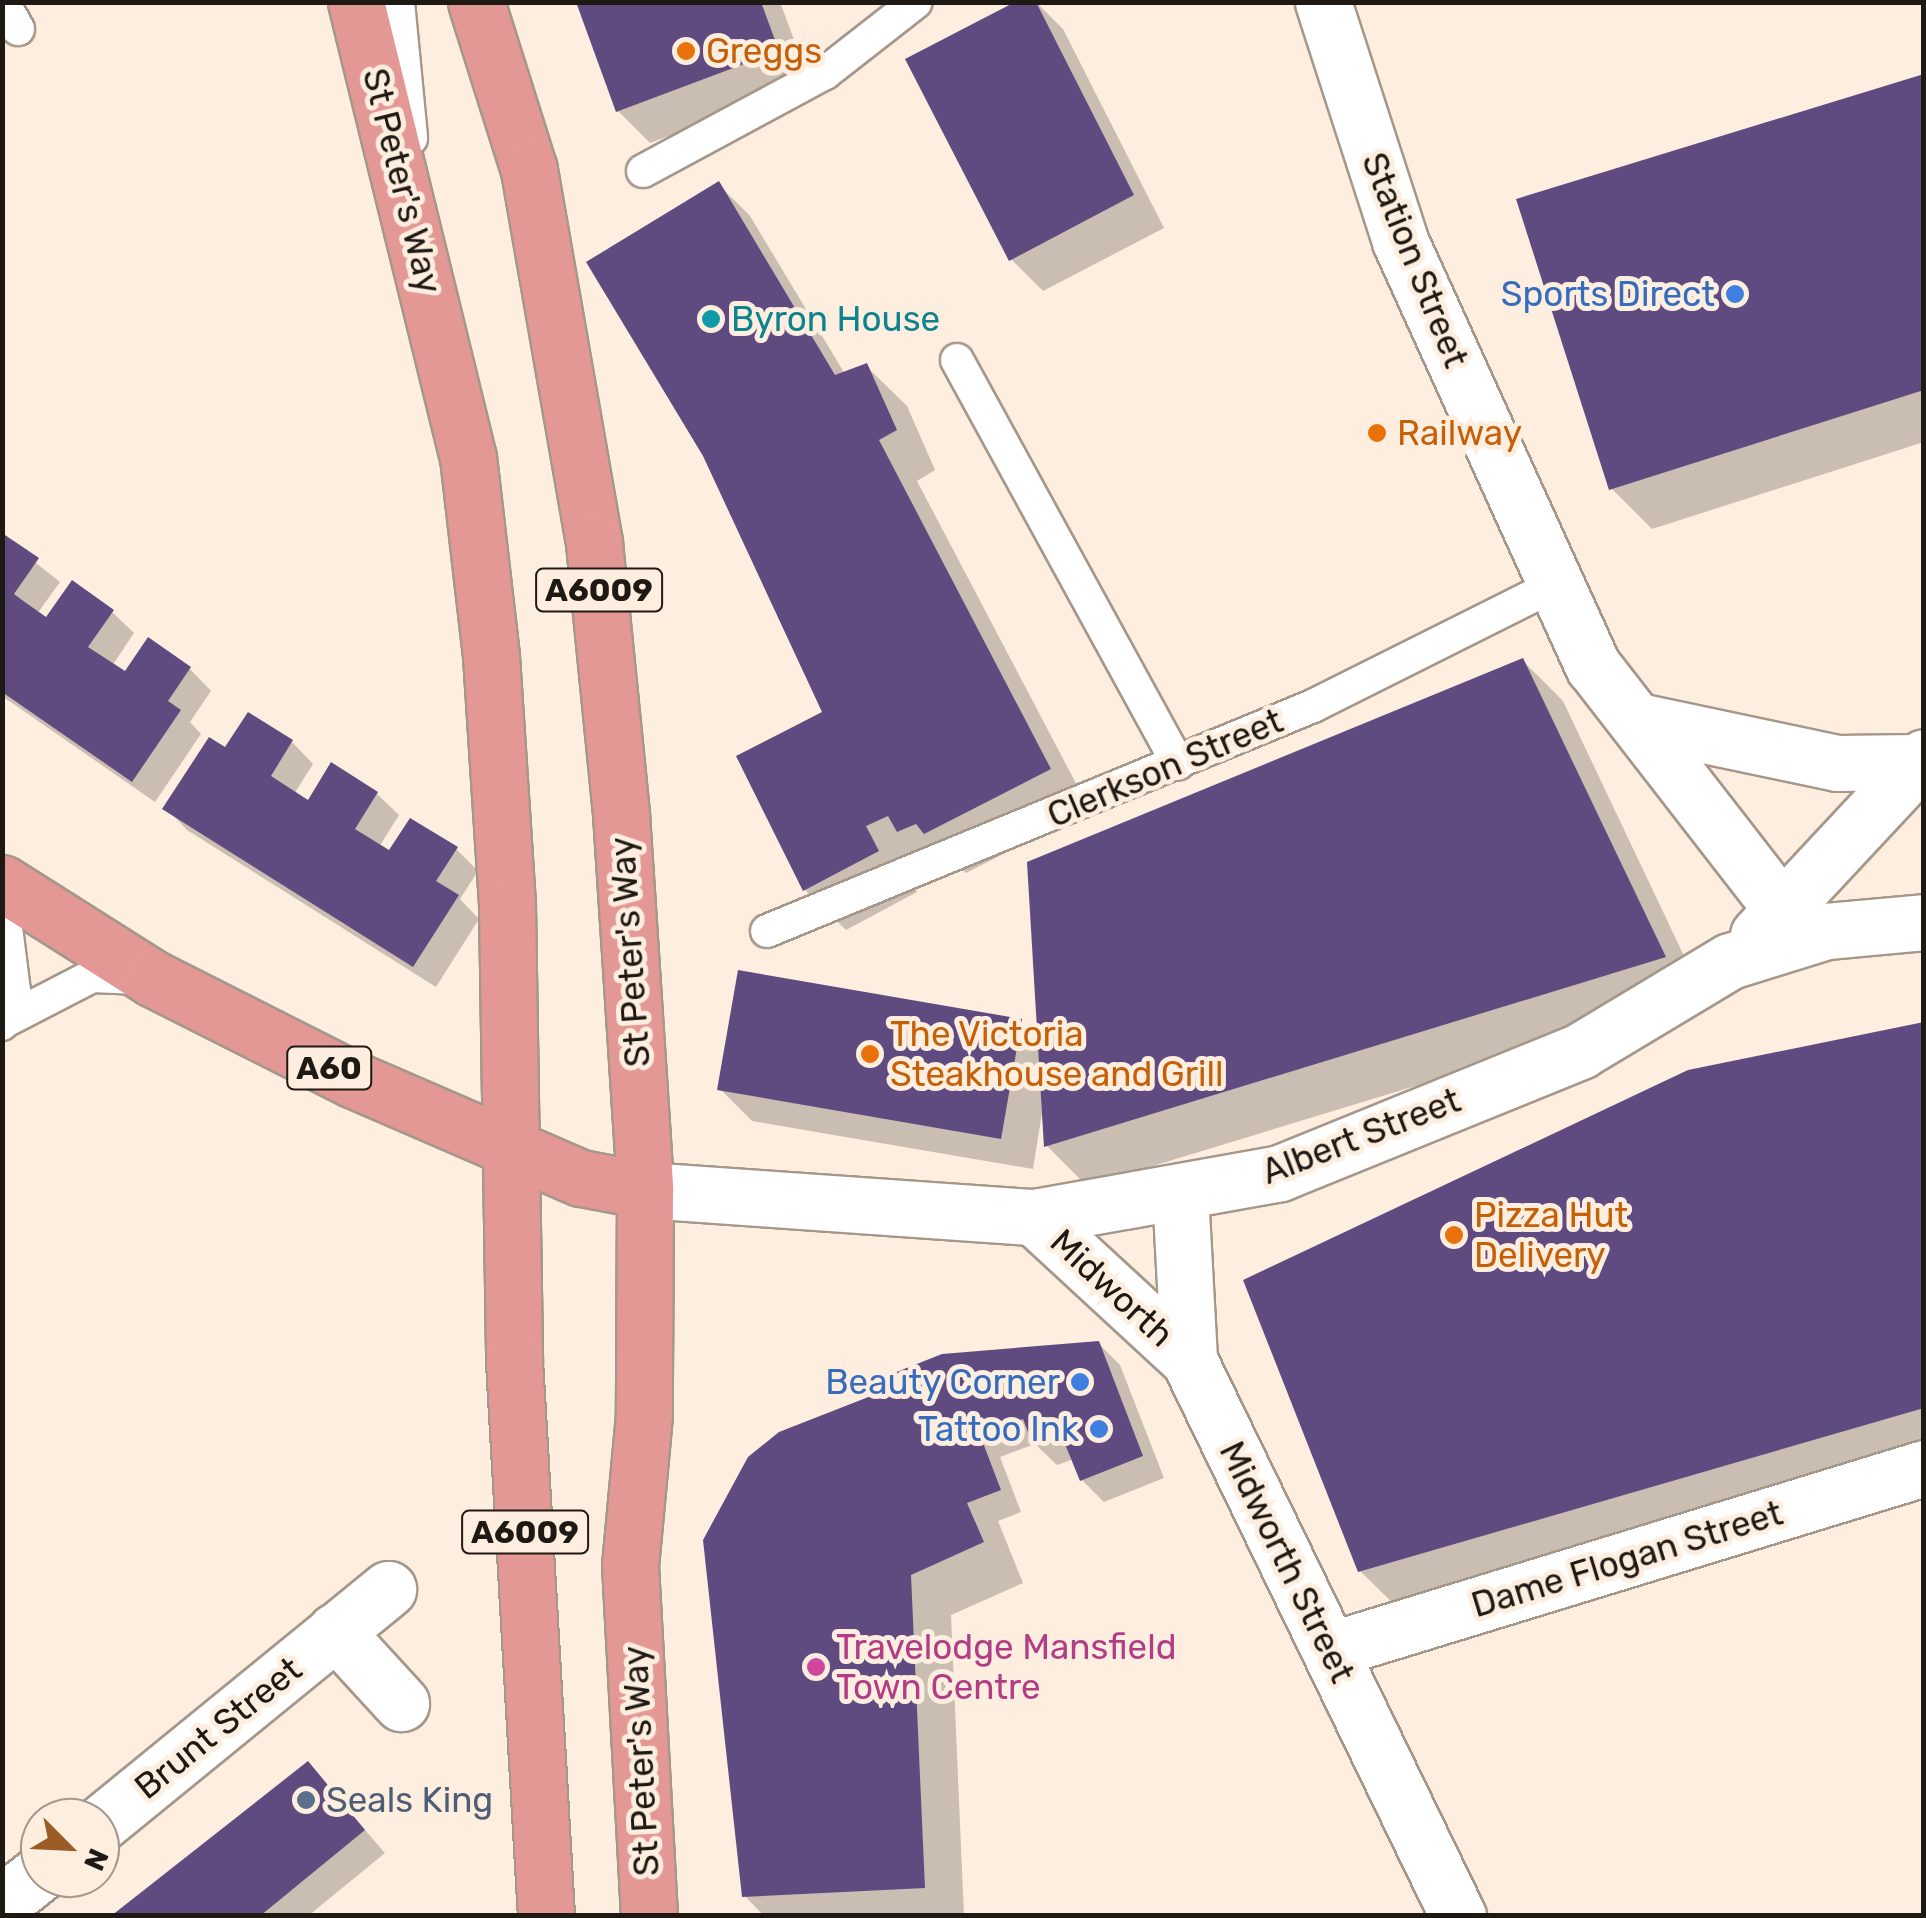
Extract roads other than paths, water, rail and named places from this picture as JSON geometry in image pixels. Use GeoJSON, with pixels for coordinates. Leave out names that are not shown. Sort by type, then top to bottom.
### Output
{"type":"FeatureCollection","features":[{"type":"Feature","properties":{"kind":"highway","name":"St Peter's Way"},"geometry":{"type":"LineString","coordinates":[[356,2],[422,257],[468,457],[491,656],[507,906],[514,1361],[546,1916]]}},
{"type":"Feature","properties":{"kind":"highway","name":"St Peter's Way"},"geometry":{"type":"LineString","coordinates":[[476,2],[529,170],[594,543],[622,814],[645,1190],[644,1415],[630,1564],[649,1916]]}},
{"type":"Feature","properties":{"kind":"highway","name":"A60"},"geometry":{"type":"LineString","coordinates":[[2,883],[154,979],[352,1079],[508,1148]]}},
{"type":"Feature","properties":{"kind":"highway"},"geometry":{"type":"LineString","coordinates":[[508,1148],[581,1178],[645,1190]]}},
{"type":"Feature","properties":{"kind":"street","name":"Station Street"},"geometry":{"type":"LineString","coordinates":[[1322,2],[1400,241],[1593,666],[1783,910]]}},
{"type":"Feature","properties":{"kind":"street"},"geometry":{"type":"LineString","coordinates":[[1638,721],[1837,763],[1921,760]]}},
{"type":"Feature","properties":{"kind":"street"},"geometry":{"type":"LineString","coordinates":[[1730,962],[1921,760]]}},
{"type":"Feature","properties":{"kind":"street","name":"Albert Street"},"geometry":{"type":"LineString","coordinates":[[645,1190],[1034,1216],[1180,1193],[1280,1172],[1580,1051],[1730,962],[1826,932],[1924,922]]}},
{"type":"Feature","properties":{"kind":"street","name":"Midworth Street"},"geometry":{"type":"LineString","coordinates":[[1180,1193],[1189,1360],[1458,1916]]}},
{"type":"Feature","properties":{"kind":"street","name":"Midworth"},"geometry":{"type":"LineString","coordinates":[[1034,1216],[1189,1360]]}},
{"type":"Feature","properties":{"kind":"street","name":"Dame Flogan Street"},"geometry":{"type":"LineString","coordinates":[[1330,1650],[1924,1468]]}},
{"type":"Feature","properties":{"kind":"street","name":"Brunt Street"},"geometry":{"type":"LineString","coordinates":[[120,1808],[388,1589]]}},
{"type":"Feature","properties":{"kind":"street","name":"Brunt Street"},"geometry":{"type":"LineString","coordinates":[[335,1632],[401,1704]]}},
{"type":"Feature","properties":{"kind":"lane"},"geometry":{"type":"LineString","coordinates":[[398,2],[422,257]]}},
{"type":"Feature","properties":{"kind":"lane"},"geometry":{"type":"LineString","coordinates":[[643,171],[825,73],[916,2]]}},
{"type":"Feature","properties":{"kind":"lane"},"geometry":{"type":"LineString","coordinates":[[957,360],[1178,763]]}},
{"type":"Feature","properties":{"kind":"lane","name":"Clerkson Street"},"geometry":{"type":"LineString","coordinates":[[767,931],[1313,706],[1555,586]]}},
{"type":"Feature","properties":{"kind":"lane"},"geometry":{"type":"LineString","coordinates":[[2,896],[14,991],[4,1022]]}},
{"type":"Feature","properties":{"kind":"lane"},"geometry":{"type":"LineString","coordinates":[[4,1022],[92,976],[154,979]]}},
{"type":"Feature","properties":{"kind":"place","name":"Greggs"},"geometry":{"type":"Point","coordinates":[686,51]}},
{"type":"Feature","properties":{"kind":"place","name":"Sports Direct"},"geometry":{"type":"Point","coordinates":[1735,294]}},
{"type":"Feature","properties":{"kind":"place","name":"Byron House"},"geometry":{"type":"Point","coordinates":[711,319]}},
{"type":"Feature","properties":{"kind":"place","name":"Railway"},"geometry":{"type":"Point","coordinates":[1377,433]}},
{"type":"Feature","properties":{"kind":"place","name":"The Victoria Steakhouse and Grill"},"geometry":{"type":"Point","coordinates":[870,1054]}},
{"type":"Feature","properties":{"kind":"place","name":"Pizza Hut Delivery"},"geometry":{"type":"Point","coordinates":[1454,1235]}},
{"type":"Feature","properties":{"kind":"place","name":"Beauty Corner"},"geometry":{"type":"Point","coordinates":[1080,1382]}},
{"type":"Feature","properties":{"kind":"place","name":"Tattoo Ink"},"geometry":{"type":"Point","coordinates":[1099,1429]}},
{"type":"Feature","properties":{"kind":"place","name":"Travelodge Mansfield Town Centre"},"geometry":{"type":"Point","coordinates":[816,1667]}},
{"type":"Feature","properties":{"kind":"place","name":"Seals King"},"geometry":{"type":"Point","coordinates":[306,1800]}}]}
